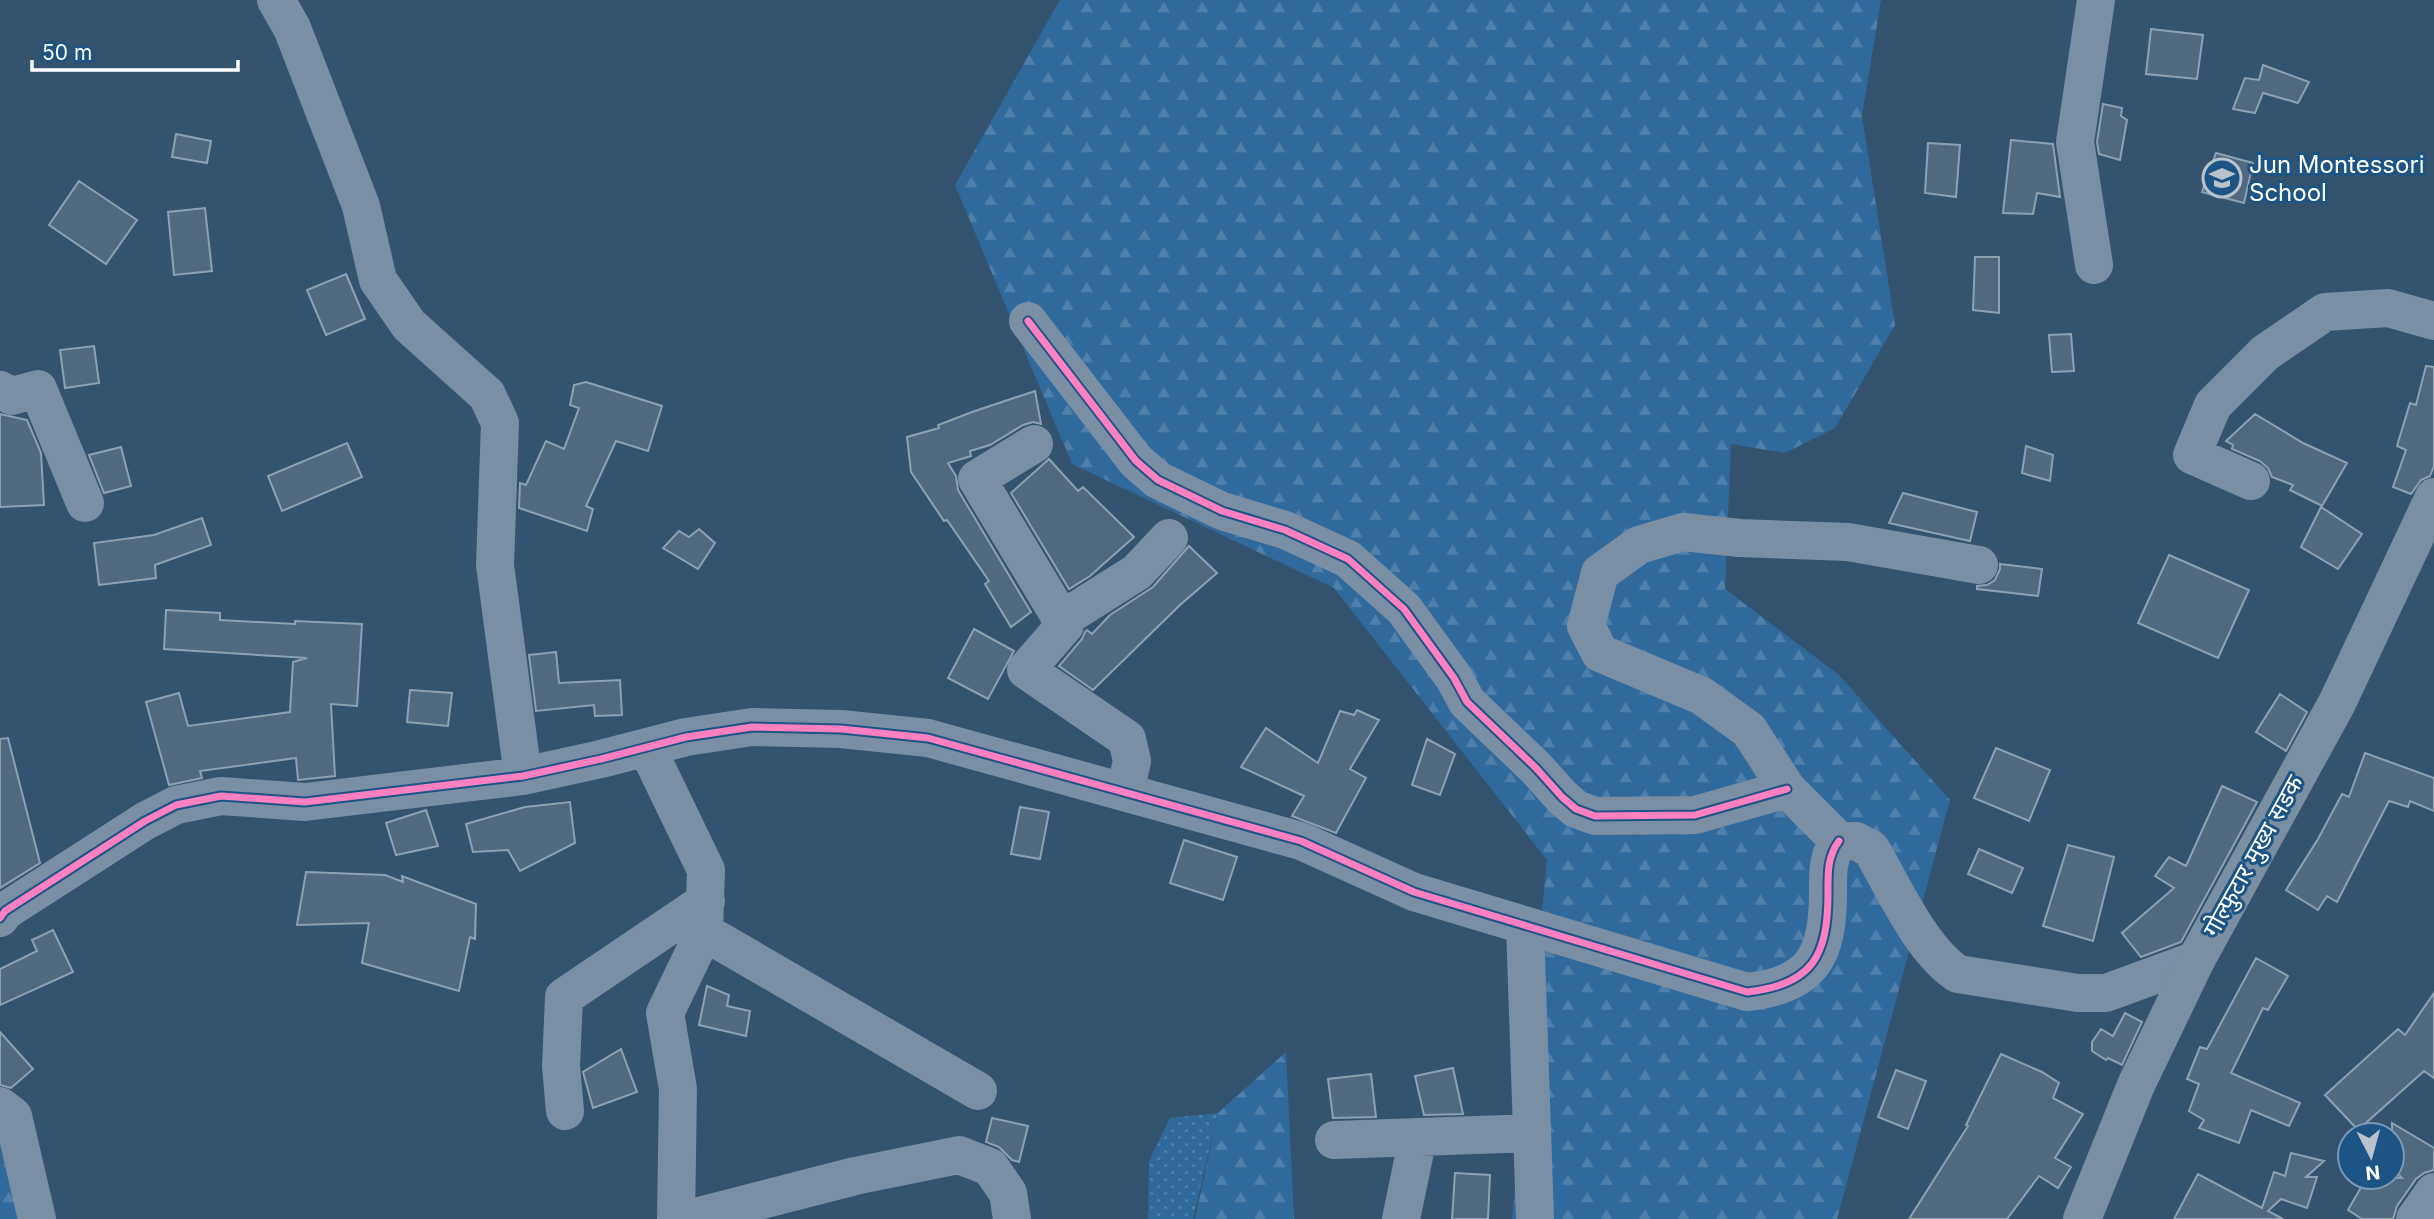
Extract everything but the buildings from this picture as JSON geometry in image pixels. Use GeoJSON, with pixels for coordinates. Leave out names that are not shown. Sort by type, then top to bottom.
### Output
{"type":"FeatureCollection","features":[{"type":"Feature","properties":{"kind":"main road","name":"गोल्फुटार मुख्य सडक"},"geometry":{"type":"LineString","coordinates":[[2082,1219],[2136,1085],[2196,960],[2337,703],[2434,497]]}},
{"type":"Feature","properties":{"kind":"street"},"geometry":{"type":"LineString","coordinates":[[276,0],[292,28],[361,206],[378,280],[409,325],[487,395],[500,424],[495,565],[523,776]]}},
{"type":"Feature","properties":{"kind":"street"},"geometry":{"type":"LineString","coordinates":[[2094,265],[2075,142],[2096,0]]}},
{"type":"Feature","properties":{"kind":"street"},"geometry":{"type":"LineString","coordinates":[[2251,481],[2192,455],[2213,405],[2265,353],[2325,313],[2388,308],[2434,321]]}},
{"type":"Feature","properties":{"kind":"street"},"geometry":{"type":"LineString","coordinates":[[1028,321],[1136,461],[1158,480],[1222,510],[1284,530],[1348,559],[1404,609],[1454,678],[1467,702],[1576,809],[1595,816],[1695,815],[1787,789]]}},
{"type":"Feature","properties":{"kind":"street"},"geometry":{"type":"LineString","coordinates":[[0,390],[12,396],[38,389],[85,503]]}},
{"type":"Feature","properties":{"kind":"street"},"geometry":{"type":"LineString","coordinates":[[1034,444],[977,479],[1065,625],[1026,670],[1127,739],[1132,761],[1125,792]]}},
{"type":"Feature","properties":{"kind":"street"},"geometry":{"type":"LineString","coordinates":[[1979,565],[1849,542],[1740,538],[1683,532],[1639,545],[1600,573],[1586,626],[1600,653],[1702,696],[1749,730],[1787,789],[1839,841],[1856,841],[1871,849],[1930,949],[1958,974],[2078,993],[2106,993],[2196,960]]}},
{"type":"Feature","properties":{"kind":"street"},"geometry":{"type":"LineString","coordinates":[[1061,620],[1137,572],[1169,538]]}},
{"type":"Feature","properties":{"kind":"street"},"geometry":{"type":"LineString","coordinates":[[0,918],[5,911],[145,821],[176,805],[221,796],[305,802],[523,776],[686,737],[752,727],[841,729],[928,738],[1301,841],[1414,892],[1747,992],[1768,990],[1790,980],[1808,968],[1821,951],[1828,924],[1830,853],[1839,841]]}},
{"type":"Feature","properties":{"kind":"street"},"geometry":{"type":"LineString","coordinates":[[647,748],[706,870],[705,917],[665,1013],[678,1089],[676,1219]]}},
{"type":"Feature","properties":{"kind":"street"},"geometry":{"type":"LineString","coordinates":[[705,917],[978,1091]]}},
{"type":"Feature","properties":{"kind":"street"},"geometry":{"type":"LineString","coordinates":[[565,1111],[561,1066],[564,997],[705,917]]}},
{"type":"Feature","properties":{"kind":"street"},"geometry":{"type":"LineString","coordinates":[[1525,926],[1535,1219]]}},
{"type":"Feature","properties":{"kind":"street"},"geometry":{"type":"LineString","coordinates":[[0,1106],[13,1116],[37,1219]]}},
{"type":"Feature","properties":{"kind":"street"},"geometry":{"type":"LineString","coordinates":[[1334,1139],[1532,1133]]}},
{"type":"Feature","properties":{"kind":"street"},"geometry":{"type":"LineString","coordinates":[[1401,1219],[1418,1137]]}},
{"type":"Feature","properties":{"kind":"street"},"geometry":{"type":"LineString","coordinates":[[688,1219],[855,1176],[959,1155],[990,1167],[1008,1193],[1012,1219]]}},
{"type":"Feature","properties":{"kind":"street"},"geometry":{"type":"LineString","coordinates":[[2415,1219],[2434,1192]]}},
{"type":"Feature","properties":{"kind":"green space"},"geometry":{"type":"Polygon","coordinates":[[[1060,0],[1881,0],[1862,116],[1895,325],[1835,428],[1785,453],[1731,444],[1725,589],[1839,675],[1950,800],[1837,1219],[1512,1219],[1547,860],[1334,588],[1072,464],[955,185],[1060,0]]]}},
{"type":"Feature","properties":{"kind":"green space"},"geometry":{"type":"Polygon","coordinates":[[[1286,1052],[1294,1219],[1195,1219],[1218,1113],[1286,1052]]]}},
{"type":"Feature","properties":{"kind":"green space"},"geometry":{"type":"Polygon","coordinates":[[[1218,1113],[1193,1219],[1148,1219],[1149,1161],[1170,1118],[1218,1113]]]}},
{"type":"Feature","properties":{"kind":"green space"},"geometry":{"type":"Polygon","coordinates":[[[0,1146],[20,1219],[0,1219],[0,1146]]]}},
{"type":"Feature","properties":{"kind":"cycle path"},"geometry":{"type":"LineString","coordinates":[[1028,321],[1136,461],[1158,480],[1222,511],[1285,530],[1348,559],[1404,609],[1454,678],[1467,702],[1576,809],[1595,816],[1695,815],[1787,789]]}},
{"type":"Feature","properties":{"kind":"cycle path"},"geometry":{"type":"LineString","coordinates":[[0,918],[5,911],[145,821],[176,805],[221,796],[305,802],[523,776],[686,737],[752,727],[841,729],[928,738],[1301,841],[1414,892],[1747,992],[1788,982],[1802,974],[1820,950],[1825,934],[1829,866],[1839,841]]}},
{"type":"Feature","properties":{"kind":"place","name":"Jun Montessori School"},"geometry":{"type":"Point","coordinates":[2222,178]}}]}
